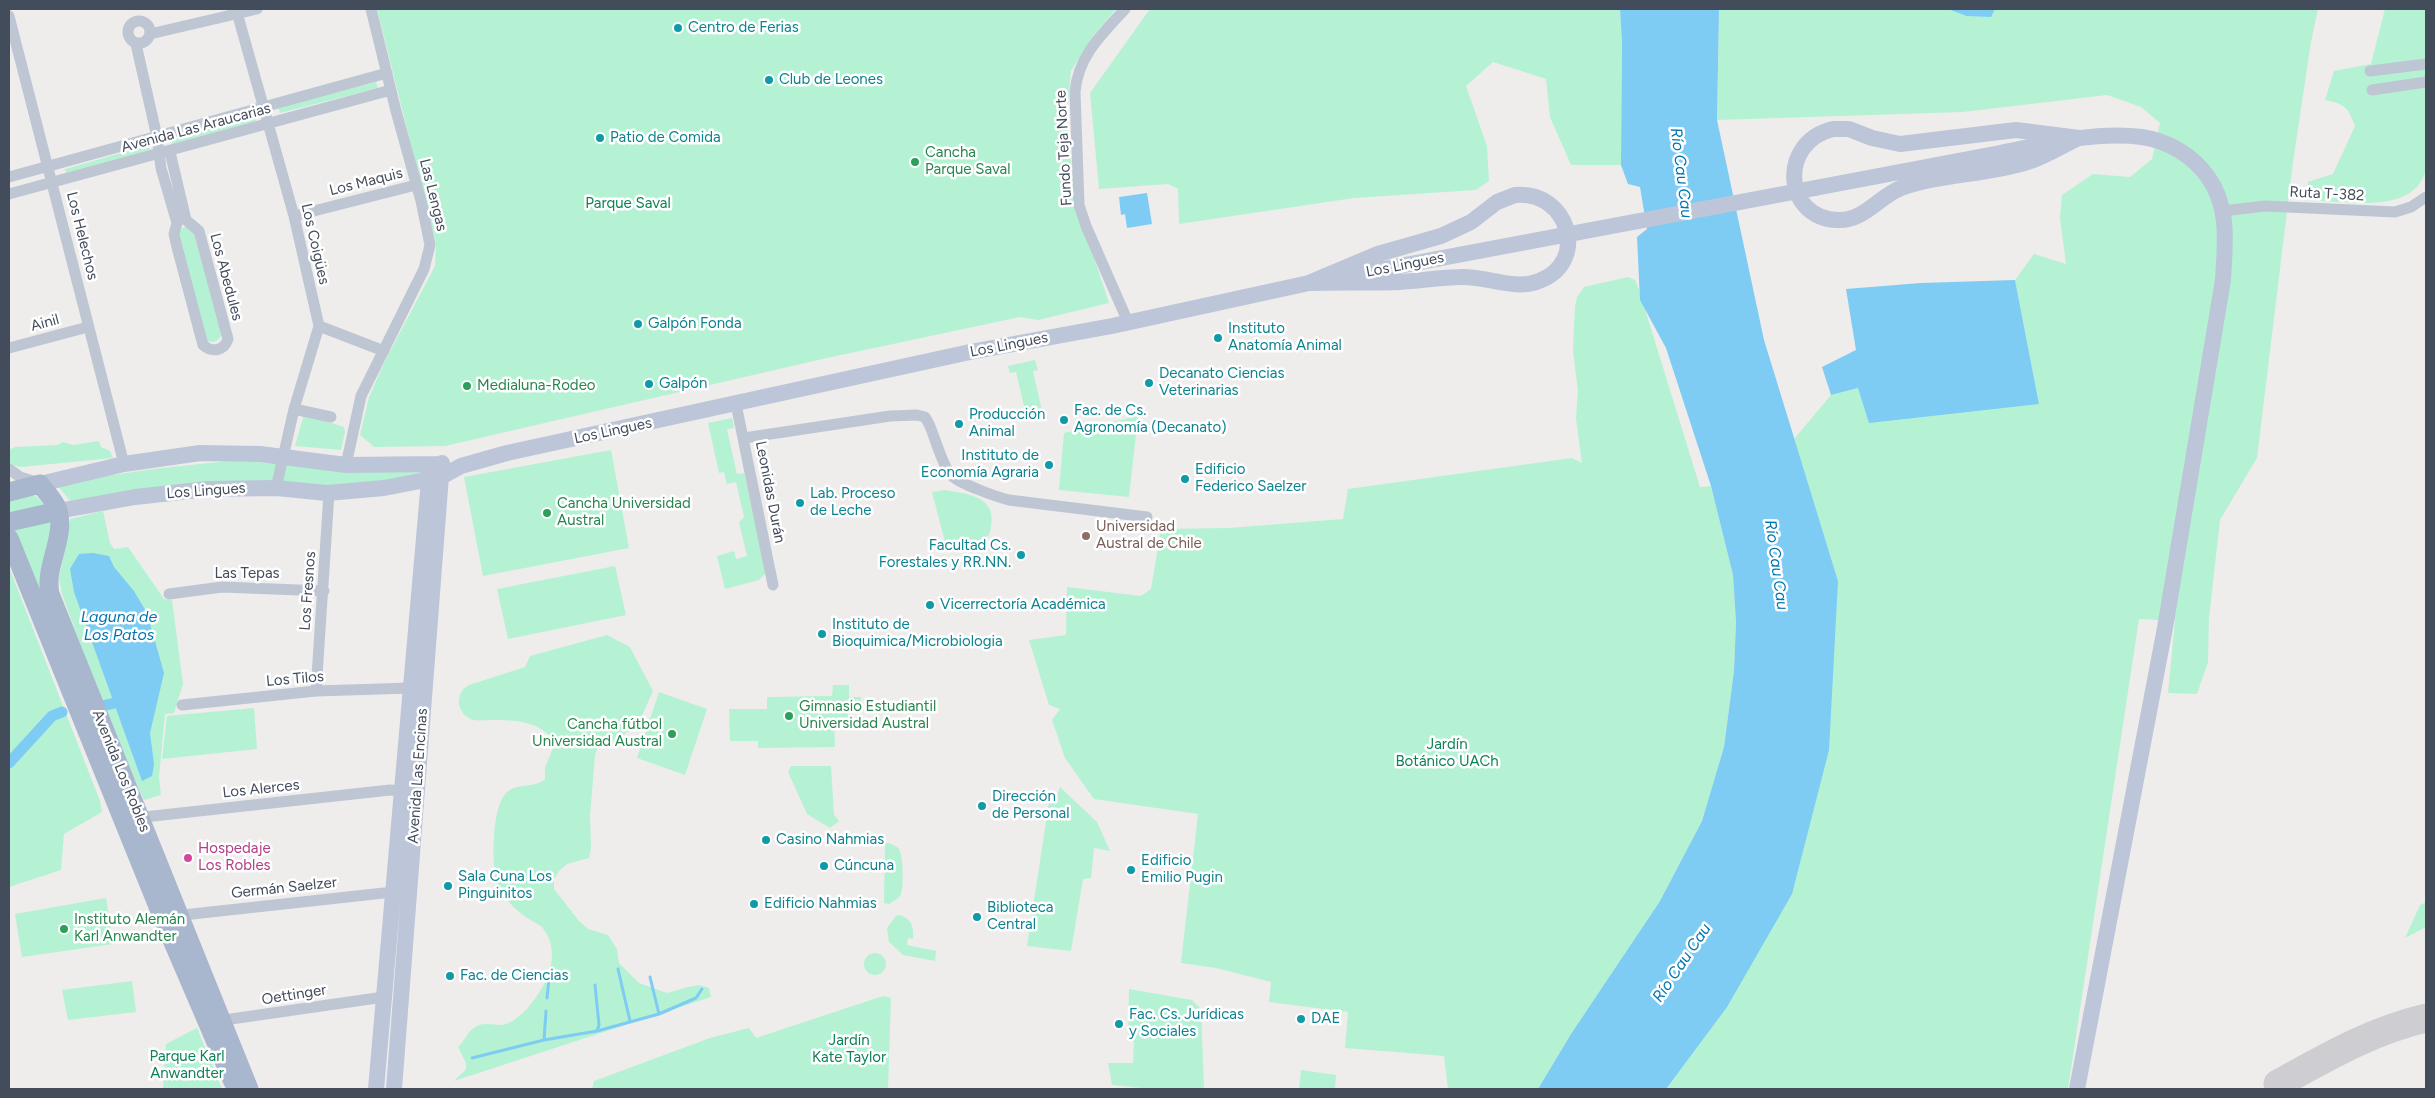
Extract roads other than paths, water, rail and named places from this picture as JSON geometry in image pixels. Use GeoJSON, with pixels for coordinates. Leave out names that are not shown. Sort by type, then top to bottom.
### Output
{"type":"FeatureCollection","features":[{"type":"Feature","properties":{"kind":"main road"},"geometry":{"type":"LineString","coordinates":[[2077,1089],[2165,628],[2223,280],[2226,234],[2223,211],[2209,178],[2193,160],[2174,148],[2142,137],[2079,138],[2016,130],[1900,144],[1872,138],[1849,129],[1833,128],[1818,134],[1805,144],[1797,157],[1794,181],[1804,203],[1816,213],[1830,219],[1846,220],[1861,215],[1879,200],[1900,189],[2024,163],[2079,138]]}},
{"type":"Feature","properties":{"kind":"main road","name":"Los Lingues"},"geometry":{"type":"LineString","coordinates":[[9,522],[58,511],[173,492],[276,488],[330,493],[384,488],[507,453],[970,352],[1128,322],[1308,283],[2079,138]]}},
{"type":"Feature","properties":{"kind":"main road"},"geometry":{"type":"LineString","coordinates":[[1515,195],[1530,195],[1545,200],[1558,210],[1568,231],[1568,246],[1559,267],[1548,277],[1534,283],[1515,285],[1487,278],[1460,277],[1402,282],[1308,283],[1378,254],[1441,236],[1470,222],[1497,202],[1515,195]]}},
{"type":"Feature","properties":{"kind":"main road","name":"Los Lingues"},"geometry":{"type":"LineString","coordinates":[[9,492],[122,458],[200,453],[240,453],[431,476]]}},
{"type":"Feature","properties":{"kind":"main road","name":"Avenida Las Encinas"},"geometry":{"type":"LineString","coordinates":[[376,1089],[384,997],[401,893],[431,476]]}},
{"type":"Feature","properties":{"kind":"main road"},"geometry":{"type":"LineString","coordinates":[[40,484],[58,511]]}},
{"type":"Feature","properties":{"kind":"main road","name":"Avenida Los Robles"},"geometry":{"type":"LineString","coordinates":[[55,631],[49,574],[58,535],[58,511]]}},
{"type":"Feature","properties":{"kind":"main road","name":"Avenida Los Robles"},"geometry":{"type":"LineString","coordinates":[[9,538],[55,631],[214,1021],[236,1089]]}},
{"type":"Feature","properties":{"kind":"main road","name":"Avenida Las Encinas"},"geometry":{"type":"LineString","coordinates":[[394,1089],[401,893],[402,791],[415,691]]}},
{"type":"Feature","properties":{"kind":"main road","name":"Avenida Los Robles"},"geometry":{"type":"LineString","coordinates":[[214,1021],[249,1089]]}},
{"type":"Feature","properties":{"kind":"street"},"geometry":{"type":"LineString","coordinates":[[136,44],[145,42],[150,34],[237,11],[257,9]]}},
{"type":"Feature","properties":{"kind":"street","name":"Las Lengas"},"geometry":{"type":"LineString","coordinates":[[346,465],[361,396],[428,257],[430,245],[371,9]]}},
{"type":"Feature","properties":{"kind":"street","name":"Fundo Teja Norte"},"geometry":{"type":"LineString","coordinates":[[1125,9],[1084,56],[1076,76],[1074,92],[1079,205],[1086,226],[1128,322]]}},
{"type":"Feature","properties":{"kind":"street","name":"Los Coigües"},"geometry":{"type":"LineString","coordinates":[[237,11],[294,216],[319,326],[294,409],[276,488]]}},
{"type":"Feature","properties":{"kind":"street","name":"Los Helechos"},"geometry":{"type":"LineString","coordinates":[[9,16],[47,166],[53,181],[122,458]]}},
{"type":"Feature","properties":{"kind":"street","name":"Los Abedules"},"geometry":{"type":"LineString","coordinates":[[150,34],[149,28],[143,22],[132,23],[127,34],[136,44],[156,137],[164,153],[182,221],[198,231],[228,339],[224,346],[217,350],[209,350],[203,345],[174,234],[182,221]]}},
{"type":"Feature","properties":{"kind":"street"},"geometry":{"type":"LineString","coordinates":[[2370,71],[2426,64]]}},
{"type":"Feature","properties":{"kind":"street","name":"Avenida Las Araucarias"},"geometry":{"type":"LineString","coordinates":[[9,177],[387,73]]}},
{"type":"Feature","properties":{"kind":"street"},"geometry":{"type":"LineString","coordinates":[[2372,90],[2426,82]]}},
{"type":"Feature","properties":{"kind":"street","name":"Avenida Las Araucarias"},"geometry":{"type":"LineString","coordinates":[[9,194],[391,90]]}},
{"type":"Feature","properties":{"kind":"street","name":"Los Maquis"},"geometry":{"type":"LineString","coordinates":[[294,216],[416,185]]}},
{"type":"Feature","properties":{"kind":"street","name":"Ruta T-382"},"geometry":{"type":"LineString","coordinates":[[2223,211],[2265,206],[2395,212],[2411,207],[2426,197]]}},
{"type":"Feature","properties":{"kind":"street","name":"Ainil"},"geometry":{"type":"LineString","coordinates":[[9,348],[88,326]]}},
{"type":"Feature","properties":{"kind":"street"},"geometry":{"type":"LineString","coordinates":[[319,326],[384,351]]}},
{"type":"Feature","properties":{"kind":"street","name":"Leonidas Durán"},"geometry":{"type":"LineString","coordinates":[[736,404],[773,585]]}},
{"type":"Feature","properties":{"kind":"street"},"geometry":{"type":"LineString","coordinates":[[294,409],[331,417]]}},
{"type":"Feature","properties":{"kind":"street"},"geometry":{"type":"LineString","coordinates":[[744,438],[890,416],[918,415],[925,417],[929,424],[952,475],[998,498],[1146,517]]}},
{"type":"Feature","properties":{"kind":"street"},"geometry":{"type":"LineString","coordinates":[[9,469],[20,477],[40,484]]}},
{"type":"Feature","properties":{"kind":"street","name":"Los Fresnos"},"geometry":{"type":"LineString","coordinates":[[316,691],[330,493]]}},
{"type":"Feature","properties":{"kind":"street","name":"Las Tepas"},"geometry":{"type":"LineString","coordinates":[[169,594],[222,587],[324,591]]}},
{"type":"Feature","properties":{"kind":"street","name":"Los Tilos"},"geometry":{"type":"LineString","coordinates":[[182,705],[316,691],[415,691]]}},
{"type":"Feature","properties":{"kind":"street","name":"Los Alerces"},"geometry":{"type":"LineString","coordinates":[[132,820],[390,790],[402,791]]}},
{"type":"Feature","properties":{"kind":"street","name":"Germán Saelzer"},"geometry":{"type":"LineString","coordinates":[[171,917],[401,893]]}},
{"type":"Feature","properties":{"kind":"street","name":"Oettinger"},"geometry":{"type":"LineString","coordinates":[[214,1021],[384,997]]}},
{"type":"Feature","properties":{"kind":"water","name":"Río Cau Cau"},"geometry":{"type":"Polygon","coordinates":[[[1620,9],[1719,9],[1717,120],[1764,340],[1838,581],[1829,750],[1792,894],[1727,1007],[1666,1089],[1538,1089],[1571,1034],[1660,901],[1702,821],[1724,747],[1734,671],[1736,622],[1733,575],[1711,486],[1666,348],[1640,300],[1637,237],[1647,229],[1640,187],[1628,184],[1621,165],[1622,43],[1620,9]]]}},
{"type":"Feature","properties":{"kind":"water"},"geometry":{"type":"Polygon","coordinates":[[[1948,9],[1995,9],[1991,17],[1967,16],[1948,9]]]}},
{"type":"Feature","properties":{"kind":"water"},"geometry":{"type":"Polygon","coordinates":[[[1147,193],[1152,224],[1127,228],[1125,214],[1121,215],[1119,197],[1147,193]]]}},
{"type":"Feature","properties":{"kind":"water"},"geometry":{"type":"Polygon","coordinates":[[[2015,280],[2039,404],[1869,423],[1858,388],[1831,395],[1822,367],[1856,350],[1846,289],[1921,283],[2015,280]]]}},
{"type":"Feature","properties":{"kind":"water","name":"Laguna de Los Patos"},"geometry":{"type":"Polygon","coordinates":[[[93,553],[109,556],[114,567],[134,591],[147,613],[164,673],[150,733],[154,764],[152,776],[142,781],[74,592],[70,569],[79,554],[93,553]]]}},
{"type":"Feature","properties":{"kind":"waterway"},"geometry":{"type":"LineString","coordinates":[[106,705],[115,703]]}},
{"type":"Feature","properties":{"kind":"waterway"},"geometry":{"type":"LineString","coordinates":[[9,763],[52,716],[62,712]]}},
{"type":"Feature","properties":{"kind":"waterway"},"geometry":{"type":"LineString","coordinates":[[618,969],[630,1021]]}},
{"type":"Feature","properties":{"kind":"waterway"},"geometry":{"type":"LineString","coordinates":[[650,977],[659,1014]]}},
{"type":"Feature","properties":{"kind":"waterway"},"geometry":{"type":"LineString","coordinates":[[547,998],[549,979]]}},
{"type":"Feature","properties":{"kind":"waterway"},"geometry":{"type":"LineString","coordinates":[[595,985],[599,1025],[597,1031]]}},
{"type":"Feature","properties":{"kind":"waterway"},"geometry":{"type":"LineString","coordinates":[[472,1058],[544,1040],[597,1031],[659,1014],[696,998],[702,989]]}},
{"type":"Feature","properties":{"kind":"waterway"},"geometry":{"type":"LineString","coordinates":[[544,1040],[546,1011]]}},
{"type":"Feature","properties":{"kind":"place","name":"Centro de Ferias"},"geometry":{"type":"Point","coordinates":[678,28]}},
{"type":"Feature","properties":{"kind":"place","name":"Club de Leones"},"geometry":{"type":"Point","coordinates":[769,80]}},
{"type":"Feature","properties":{"kind":"place","name":"Patio de Comida"},"geometry":{"type":"Point","coordinates":[600,138]}},
{"type":"Feature","properties":{"kind":"place","name":"Cancha Parque Saval"},"geometry":{"type":"Point","coordinates":[915,162]}},
{"type":"Feature","properties":{"kind":"place","name":"Galpón Fonda"},"geometry":{"type":"Point","coordinates":[638,324]}},
{"type":"Feature","properties":{"kind":"place","name":"Instituto Anatomía Animal"},"geometry":{"type":"Point","coordinates":[1218,338]}},
{"type":"Feature","properties":{"kind":"place","name":"Decanato Ciencias Veterinarias"},"geometry":{"type":"Point","coordinates":[1149,383]}},
{"type":"Feature","properties":{"kind":"place","name":"Galpón"},"geometry":{"type":"Point","coordinates":[649,384]}},
{"type":"Feature","properties":{"kind":"place","name":"Medialuna-Rodeo"},"geometry":{"type":"Point","coordinates":[467,386]}},
{"type":"Feature","properties":{"kind":"place","name":"Fac. de Cs. Agronomía (Decanato)"},"geometry":{"type":"Point","coordinates":[1064,420]}},
{"type":"Feature","properties":{"kind":"place","name":"Producción Animal"},"geometry":{"type":"Point","coordinates":[959,424]}},
{"type":"Feature","properties":{"kind":"place","name":"Instituto de Economía Agraria"},"geometry":{"type":"Point","coordinates":[1049,465]}},
{"type":"Feature","properties":{"kind":"place","name":"Edificio Federico Saelzer"},"geometry":{"type":"Point","coordinates":[1185,479]}},
{"type":"Feature","properties":{"kind":"place","name":"Lab. Proceso de Leche"},"geometry":{"type":"Point","coordinates":[800,503]}},
{"type":"Feature","properties":{"kind":"place","name":"Cancha Universidad Austral"},"geometry":{"type":"Point","coordinates":[547,513]}},
{"type":"Feature","properties":{"kind":"place","name":"Universidad Austral de Chile"},"geometry":{"type":"Point","coordinates":[1086,536]}},
{"type":"Feature","properties":{"kind":"place","name":"Facultad Cs. Forestales y RR.NN."},"geometry":{"type":"Point","coordinates":[1021,555]}},
{"type":"Feature","properties":{"kind":"place","name":"Vicerrectoría Académica"},"geometry":{"type":"Point","coordinates":[930,605]}},
{"type":"Feature","properties":{"kind":"place","name":"Instituto de Bioquimica/Microbiologia"},"geometry":{"type":"Point","coordinates":[822,634]}},
{"type":"Feature","properties":{"kind":"place","name":"Gimnasio Estudiantil Universidad Austral"},"geometry":{"type":"Point","coordinates":[789,716]}},
{"type":"Feature","properties":{"kind":"place","name":"Cancha fútbol Universidad Austral"},"geometry":{"type":"Point","coordinates":[672,734]}},
{"type":"Feature","properties":{"kind":"place","name":"Dirección de Personal"},"geometry":{"type":"Point","coordinates":[982,806]}},
{"type":"Feature","properties":{"kind":"place","name":"Casino Nahmias"},"geometry":{"type":"Point","coordinates":[766,840]}},
{"type":"Feature","properties":{"kind":"place","name":"Hospedaje Los Robles"},"geometry":{"type":"Point","coordinates":[188,858]}},
{"type":"Feature","properties":{"kind":"place","name":"Cúncuna"},"geometry":{"type":"Point","coordinates":[824,866]}},
{"type":"Feature","properties":{"kind":"place","name":"Edificio Emilio Pugin"},"geometry":{"type":"Point","coordinates":[1131,870]}},
{"type":"Feature","properties":{"kind":"place","name":"Sala Cuna Los Pinguinitos"},"geometry":{"type":"Point","coordinates":[448,886]}},
{"type":"Feature","properties":{"kind":"place","name":"Edificio Nahmias"},"geometry":{"type":"Point","coordinates":[754,904]}},
{"type":"Feature","properties":{"kind":"place","name":"Biblioteca Central"},"geometry":{"type":"Point","coordinates":[977,917]}},
{"type":"Feature","properties":{"kind":"place","name":"Instituto Alemán Karl Anwandter"},"geometry":{"type":"Point","coordinates":[64,929]}},
{"type":"Feature","properties":{"kind":"place","name":"Fac. de Ciencias"},"geometry":{"type":"Point","coordinates":[450,976]}},
{"type":"Feature","properties":{"kind":"place","name":"DAE"},"geometry":{"type":"Point","coordinates":[1301,1019]}},
{"type":"Feature","properties":{"kind":"place","name":"Fac. Cs. Jurídicas y Sociales"},"geometry":{"type":"Point","coordinates":[1119,1024]}},
{"type":"Feature","properties":{"kind":"park label","name":"Parque Saval"},"geometry":{"type":"Point","coordinates":[628,204]}},
{"type":"Feature","properties":{"kind":"park label","name":"Jardín Botánico UACh"},"geometry":{"type":"Point","coordinates":[1447,754]}},
{"type":"Feature","properties":{"kind":"park label","name":"Jardín Kate Taylor"},"geometry":{"type":"Point","coordinates":[849,1050]}},
{"type":"Feature","properties":{"kind":"park label","name":"Parque Karl Anwandter"},"geometry":{"type":"Point","coordinates":[187,1066]}}]}
